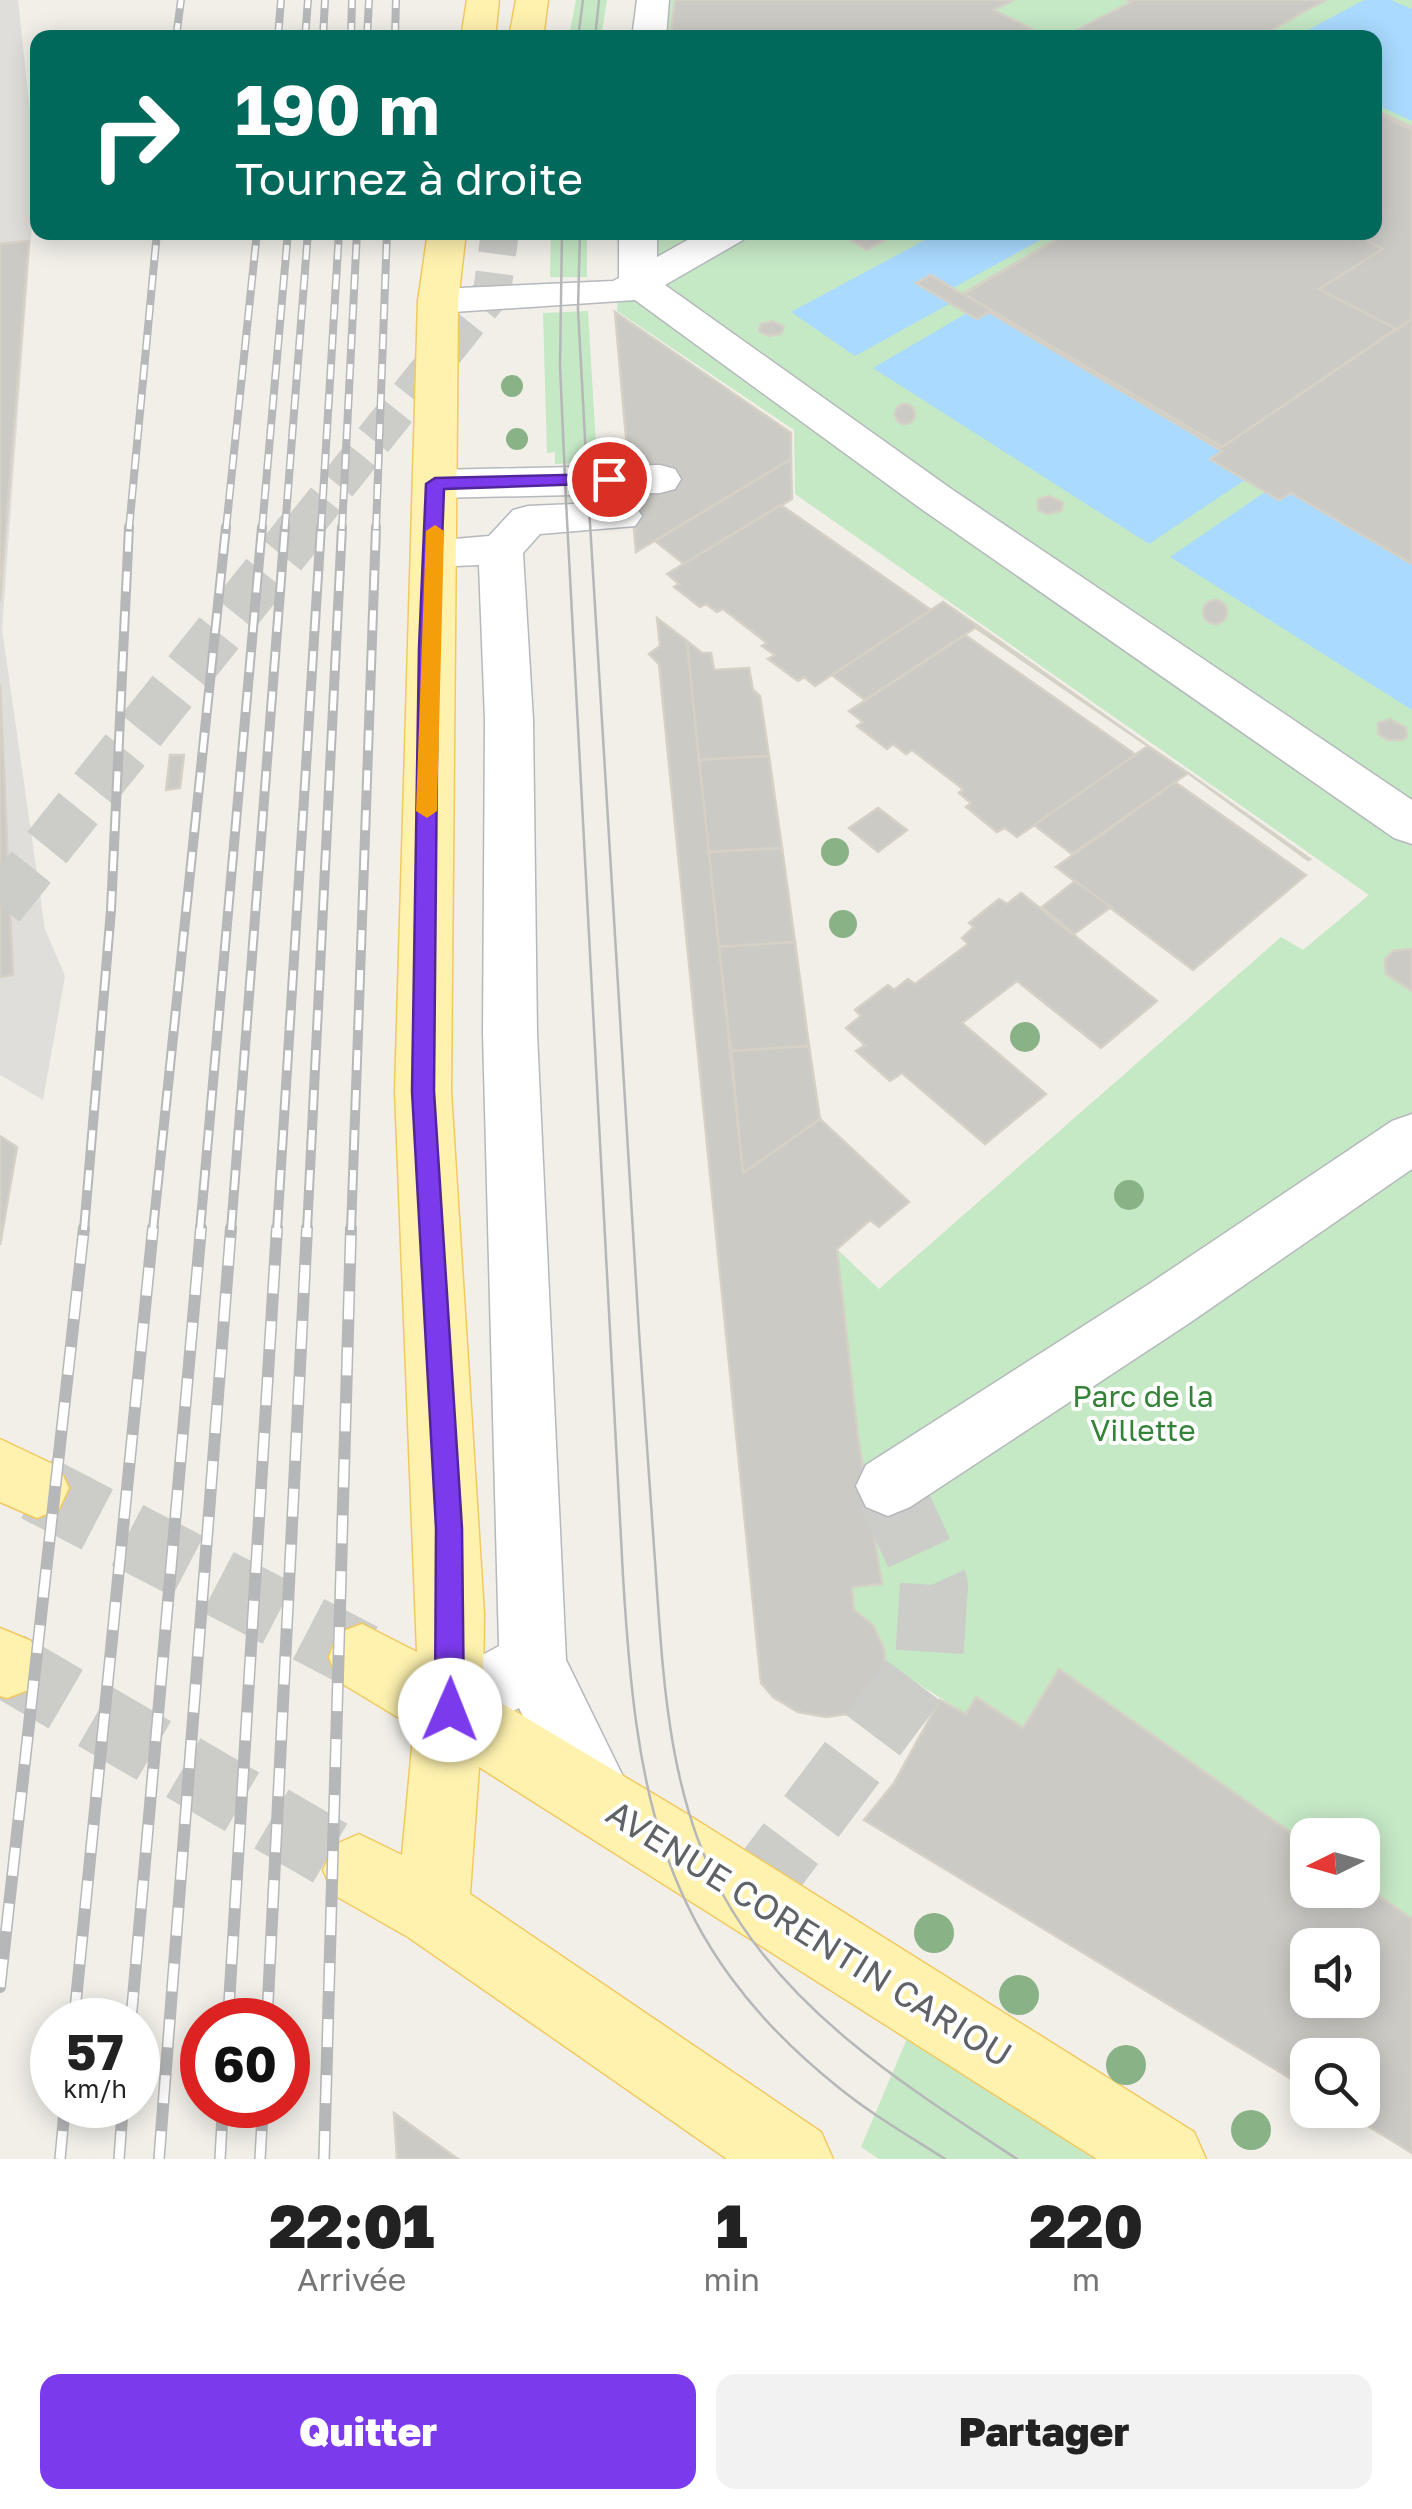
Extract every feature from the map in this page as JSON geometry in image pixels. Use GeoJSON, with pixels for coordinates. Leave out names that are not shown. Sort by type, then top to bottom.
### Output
{"type":"FeatureCollection","features":[{"type":"Feature","properties":{"kind":"main road"},"geometry":{"type":"LineString","coordinates":[[479,30],[484,0]]}},
{"type":"Feature","properties":{"kind":"main road"},"geometry":{"type":"LineString","coordinates":[[527,30],[532,0]]}},
{"type":"Feature","properties":{"kind":"main road"},"geometry":{"type":"LineString","coordinates":[[432,1912],[450,1710],[449,1528],[423,1091],[438,301],[446,240]]}},
{"type":"Feature","properties":{"kind":"main road","name":"AVENUE CORENTIN CARIOU"},"geometry":{"type":"LineString","coordinates":[[362,1658],[601,1802],[1168,2159]]}},
{"type":"Feature","properties":{"kind":"main road"},"geometry":{"type":"LineString","coordinates":[[359,1870],[432,1912],[794,2159]]}},
{"type":"Feature","properties":{"kind":"street"},"geometry":{"type":"LineString","coordinates":[[650,30],[653,0]]}},
{"type":"Feature","properties":{"kind":"street"},"geometry":{"type":"LineString","coordinates":[[637,240],[629,288],[632,309],[715,363]]}},
{"type":"Feature","properties":{"kind":"street"},"geometry":{"type":"LineString","coordinates":[[438,301],[629,288],[716,240]]}},
{"type":"Feature","properties":{"kind":"street"},"geometry":{"type":"LineString","coordinates":[[629,288],[1412,825]]}},
{"type":"Feature","properties":{"kind":"street"},"geometry":{"type":"LineString","coordinates":[[435,484],[660,479]]}},
{"type":"Feature","properties":{"kind":"street"},"geometry":{"type":"LineString","coordinates":[[601,1802],[534,1664],[510,1033],[509,720],[501,550],[528,520],[633,515]]}},
{"type":"Feature","properties":{"kind":"street"},"geometry":{"type":"LineString","coordinates":[[434,552],[501,550]]}},
{"type":"Feature","properties":{"kind":"street"},"geometry":{"type":"LineString","coordinates":[[888,1486],[1168,1305],[1412,1138]]}},
{"type":"Feature","properties":{"kind":"street"},"geometry":{"type":"LineString","coordinates":[[450,1710],[534,1664]]}},
{"type":"Feature","properties":{"kind":"shaded area"},"geometry":{"type":"Polygon","coordinates":[[[0,0],[18,0],[30,112],[31,240],[2,629],[45,929],[65,976],[43,1100],[0,1075],[0,0]]]}},
{"type":"Feature","properties":{"kind":"green space"},"geometry":{"type":"Polygon","coordinates":[[[576,0],[607,0],[602,30],[570,30],[576,0]]]}},
{"type":"Feature","properties":{"kind":"green space","name":"Parc de la Villette"},"geometry":{"type":"Polygon","coordinates":[[[639,0],[1412,0],[1412,1919],[1380,1896],[1380,1818],[1290,1818],[1290,1833],[1059,1669],[1023,1728],[976,1698],[966,1714],[885,1663],[876,1632],[854,1610],[852,1587],[882,1583],[858,1437],[837,1249],[879,1289],[1281,937],[1303,950],[1369,895],[795,494],[794,430],[617,311],[623,240],[1382,240],[1382,30],[636,30],[639,0]]]}},
{"type":"Feature","properties":{"kind":"green space"},"geometry":{"type":"Polygon","coordinates":[[[551,240],[587,240],[587,277],[550,277],[551,240]]]}},
{"type":"Feature","properties":{"kind":"green space"},"geometry":{"type":"Polygon","coordinates":[[[588,311],[597,462],[555,464],[555,452],[547,453],[543,313],[588,311]]]}},
{"type":"Feature","properties":{"kind":"green space"},"geometry":{"type":"Polygon","coordinates":[[[912,2027],[1120,2159],[879,2159],[861,2147],[912,2027]]]}},
{"type":"Feature","properties":{"kind":"water"},"geometry":{"type":"Polygon","coordinates":[[[1364,0],[1391,0],[1412,9],[1412,121],[1382,107],[1382,30],[1308,30],[1364,0]]]}},
{"type":"Feature","properties":{"kind":"water"},"geometry":{"type":"Polygon","coordinates":[[[925,240],[1040,240],[953,288],[931,275],[951,303],[855,356],[791,312],[925,240]]]}},
{"type":"Feature","properties":{"kind":"water"},"geometry":{"type":"Polygon","coordinates":[[[989,312],[1222,451],[1211,458],[1245,480],[1149,544],[873,368],[967,313],[977,319],[989,312]]]}},
{"type":"Feature","properties":{"kind":"water"},"geometry":{"type":"Polygon","coordinates":[[[1265,492],[1279,500],[1291,493],[1412,564],[1412,710],[1170,557],[1265,492]]]}},
{"type":"Feature","properties":{"kind":"building"},"geometry":{"type":"Polygon","coordinates":[[[675,0],[1014,0],[994,10],[1032,29],[1030,30],[671,30],[675,0]]]}},
{"type":"Feature","properties":{"kind":"building"},"geometry":{"type":"Polygon","coordinates":[[[1127,0],[1326,0],[1272,30],[1077,30],[1131,2],[1127,0]]]}},
{"type":"Feature","properties":{"kind":"building"},"geometry":{"type":"Polygon","coordinates":[[[1382,113],[1412,127],[1412,564],[1291,493],[1279,500],[1210,459],[1222,451],[989,312],[977,319],[916,283],[931,275],[962,294],[1055,240],[1382,240],[1382,113]]]}},
{"type":"Feature","properties":{"kind":"building"},"geometry":{"type":"Polygon","coordinates":[[[1382,115],[1412,130],[1412,319],[1222,447],[964,294],[1056,240],[1382,240],[1382,115]]]}},
{"type":"Feature","properties":{"kind":"building"},"geometry":{"type":"Polygon","coordinates":[[[851,240],[885,240],[867,250],[851,240]]]}},
{"type":"Feature","properties":{"kind":"building"},"geometry":{"type":"Polygon","coordinates":[[[1056,240],[1367,240],[1383,249],[1319,289],[1396,329],[1222,447],[964,294],[1056,240]]]}},
{"type":"Feature","properties":{"kind":"building"},"geometry":{"type":"Polygon","coordinates":[[[29,241],[0,602],[0,244],[29,241]]]}},
{"type":"Feature","properties":{"kind":"building"},"geometry":{"type":"Polygon","coordinates":[[[615,312],[791,433],[791,459],[636,552],[615,312]]]}},
{"type":"Feature","properties":{"kind":"building"},"geometry":{"type":"Polygon","coordinates":[[[773,321],[784,327],[781,334],[769,336],[759,331],[761,324],[773,321]]]}},
{"type":"Feature","properties":{"kind":"building"},"geometry":{"type":"Polygon","coordinates":[[[901,404],[909,404],[915,414],[909,424],[901,424],[895,418],[895,410],[901,404]]]}},
{"type":"Feature","properties":{"kind":"building"},"geometry":{"type":"Polygon","coordinates":[[[791,459],[792,499],[684,564],[655,541],[791,459]]]}},
{"type":"Feature","properties":{"kind":"building"},"geometry":{"type":"Polygon","coordinates":[[[1050,496],[1063,503],[1061,511],[1047,514],[1038,510],[1038,499],[1050,496]]]}},
{"type":"Feature","properties":{"kind":"building"},"geometry":{"type":"Polygon","coordinates":[[[781,505],[931,610],[815,686],[804,677],[798,681],[768,659],[775,655],[762,646],[767,643],[723,609],[717,612],[706,604],[700,607],[674,587],[679,584],[667,574],[781,505]]]}},
{"type":"Feature","properties":{"kind":"building"},"geometry":{"type":"Polygon","coordinates":[[[1215,600],[1227,612],[1215,624],[1203,612],[1215,600]]]}},
{"type":"Feature","properties":{"kind":"building"},"geometry":{"type":"Polygon","coordinates":[[[943,602],[978,626],[865,700],[832,675],[943,602]]]}},
{"type":"Feature","properties":{"kind":"building"},"geometry":{"type":"Polygon","coordinates":[[[657,618],[687,641],[743,1173],[820,1119],[909,1202],[879,1227],[870,1220],[837,1249],[858,1437],[882,1584],[852,1587],[854,1610],[873,1625],[884,1649],[885,1663],[880,1688],[854,1713],[826,1717],[798,1712],[773,1697],[761,1683],[659,664],[649,654],[660,646],[657,618]]]}},
{"type":"Feature","properties":{"kind":"building"},"geometry":{"type":"Polygon","coordinates":[[[978,626],[1148,746],[976,628],[978,626]]]}},
{"type":"Feature","properties":{"kind":"building"},"geometry":{"type":"Polygon","coordinates":[[[965,635],[1136,755],[1017,837],[1005,828],[997,832],[966,807],[971,803],[959,793],[963,789],[912,750],[906,754],[893,744],[887,749],[857,726],[863,722],[849,711],[965,635]]]}},
{"type":"Feature","properties":{"kind":"building"},"geometry":{"type":"Polygon","coordinates":[[[687,641],[702,653],[711,653],[714,670],[749,668],[753,690],[760,696],[769,756],[699,760],[687,641]]]}},
{"type":"Feature","properties":{"kind":"building"},"geometry":{"type":"Polygon","coordinates":[[[0,683],[13,975],[0,977],[0,683]]]}},
{"type":"Feature","properties":{"kind":"building"},"geometry":{"type":"Polygon","coordinates":[[[1390,719],[1406,728],[1403,740],[1388,740],[1378,734],[1378,723],[1390,719]]]}},
{"type":"Feature","properties":{"kind":"building"},"geometry":{"type":"Polygon","coordinates":[[[1148,746],[1188,773],[1072,854],[1034,825],[1148,746]]]}},
{"type":"Feature","properties":{"kind":"building"},"geometry":{"type":"Polygon","coordinates":[[[170,755],[184,755],[180,788],[166,790],[170,755]]]}},
{"type":"Feature","properties":{"kind":"building"},"geometry":{"type":"Polygon","coordinates":[[[769,756],[782,848],[709,852],[699,760],[769,756]]]}},
{"type":"Feature","properties":{"kind":"building"},"geometry":{"type":"Polygon","coordinates":[[[1188,773],[1310,859],[1308,860],[1188,773]]]}},
{"type":"Feature","properties":{"kind":"building"},"geometry":{"type":"Polygon","coordinates":[[[1175,782],[1306,875],[1193,970],[1056,867],[1175,782]]]}},
{"type":"Feature","properties":{"kind":"building"},"geometry":{"type":"Polygon","coordinates":[[[878,808],[907,830],[878,852],[849,828],[878,808]]]}},
{"type":"Feature","properties":{"kind":"building"},"geometry":{"type":"Polygon","coordinates":[[[782,848],[795,942],[719,947],[709,852],[782,848]]]}},
{"type":"Feature","properties":{"kind":"building"},"geometry":{"type":"Polygon","coordinates":[[[1075,881],[1111,907],[1074,934],[1042,907],[1075,881]]]}},
{"type":"Feature","properties":{"kind":"building"},"geometry":{"type":"Polygon","coordinates":[[[1021,893],[1157,1001],[1101,1048],[1017,981],[962,1023],[1046,1094],[985,1144],[902,1073],[890,1081],[856,1051],[865,1045],[846,1028],[861,1016],[855,1010],[888,985],[894,990],[908,979],[915,984],[968,944],[962,938],[974,927],[969,923],[999,899],[1007,904],[1021,893]]]}},
{"type":"Feature","properties":{"kind":"building"},"geometry":{"type":"Polygon","coordinates":[[[795,942],[809,1046],[731,1051],[719,947],[795,942]]]}},
{"type":"Feature","properties":{"kind":"building"},"geometry":{"type":"Polygon","coordinates":[[[1412,949],[1412,991],[1386,974],[1385,959],[1393,951],[1412,949]]]}},
{"type":"Feature","properties":{"kind":"building"},"geometry":{"type":"Polygon","coordinates":[[[809,1046],[820,1119],[743,1173],[731,1051],[809,1046]]]}},
{"type":"Feature","properties":{"kind":"building"},"geometry":{"type":"Polygon","coordinates":[[[0,1136],[17,1147],[0,1245],[0,1136]]]}},
{"type":"Feature","properties":{"kind":"building"},"geometry":{"type":"Polygon","coordinates":[[[1059,1669],[1290,1832],[1290,1908],[1380,1908],[1380,1897],[1412,1919],[1412,2153],[1371,2128],[1380,2128],[1380,2038],[1290,2038],[1290,2078],[864,1820],[894,1783],[940,1700],[966,1714],[976,1697],[1023,1728],[1059,1669]]]}},
{"type":"Feature","properties":{"kind":"building"},"geometry":{"type":"Polygon","coordinates":[[[394,2113],[458,2159],[397,2159],[394,2113]]]}},
{"type":"Feature","properties":{"kind":"tunnel"},"geometry":{"type":"LineString","coordinates":[[302,529],[492,292],[499,240]]}},
{"type":"Feature","properties":{"kind":"tunnel"},"geometry":{"type":"LineString","coordinates":[[0,906],[304,527]]}},
{"type":"Feature","properties":{"kind":"tunnel"},"geometry":{"type":"LineString","coordinates":[[750,1898],[929,1660],[934,1585],[888,1486]]}},
{"type":"Feature","properties":{"kind":"tunnel"},"geometry":{"type":"LineString","coordinates":[[37,1488],[362,1657]]}},
{"type":"Feature","properties":{"kind":"tunnel"},"geometry":{"type":"LineString","coordinates":[[7,1665],[359,1870]]}},
{"type":"Feature","properties":{"kind":"tram line"},"geometry":{"type":"LineString","coordinates":[[579,30],[583,0]]}},
{"type":"Feature","properties":{"kind":"tram line"},"geometry":{"type":"LineString","coordinates":[[596,30],[599,0]]}},
{"type":"Feature","properties":{"kind":"tram line"},"geometry":{"type":"LineString","coordinates":[[562,240],[560,366],[566,501],[623,1576],[637,1727],[649,1795],[668,1858],[694,1919],[730,1977],[778,2033],[838,2087],[945,2159]]}},
{"type":"Feature","properties":{"kind":"tram line"},"geometry":{"type":"LineString","coordinates":[[580,240],[578,309],[631,1203],[661,1646],[679,1773],[689,1814],[722,1893],[780,1975],[892,2075],[1017,2159]]}},
{"type":"Feature","properties":{"kind":"railway"},"geometry":{"type":"LineString","coordinates":[[177,30],[181,0]]}},
{"type":"Feature","properties":{"kind":"railway"},"geometry":{"type":"LineString","coordinates":[[279,30],[281,0]]}},
{"type":"Feature","properties":{"kind":"railway"},"geometry":{"type":"LineString","coordinates":[[306,30],[308,0]]}},
{"type":"Feature","properties":{"kind":"railway"},"geometry":{"type":"LineString","coordinates":[[323,30],[325,0]]}},
{"type":"Feature","properties":{"kind":"railway"},"geometry":{"type":"LineString","coordinates":[[351,30],[352,0]]}},
{"type":"Feature","properties":{"kind":"railway"},"geometry":{"type":"LineString","coordinates":[[367,30],[369,0]]}},
{"type":"Feature","properties":{"kind":"railway"},"geometry":{"type":"LineString","coordinates":[[395,30],[396,0]]}},
{"type":"Feature","properties":{"kind":"railway"},"geometry":{"type":"LineString","coordinates":[[129,529],[156,240]]}},
{"type":"Feature","properties":{"kind":"railway"},"geometry":{"type":"LineString","coordinates":[[226,529],[256,240]]}},
{"type":"Feature","properties":{"kind":"railway"},"geometry":{"type":"LineString","coordinates":[[262,529],[287,240]]}},
{"type":"Feature","properties":{"kind":"railway"},"geometry":{"type":"LineString","coordinates":[[285,529],[307,240]]}},
{"type":"Feature","properties":{"kind":"railway"},"geometry":{"type":"LineString","coordinates":[[321,529],[339,240]]}},
{"type":"Feature","properties":{"kind":"railway"},"geometry":{"type":"LineString","coordinates":[[342,529],[357,240]]}},
{"type":"Feature","properties":{"kind":"railway"},"geometry":{"type":"LineString","coordinates":[[376,529],[387,240]]}},
{"type":"Feature","properties":{"kind":"railway"},"geometry":{"type":"LineString","coordinates":[[84,1230],[111,910],[129,527]]}},
{"type":"Feature","properties":{"kind":"railway"},"geometry":{"type":"LineString","coordinates":[[153,1230],[226,527]]}},
{"type":"Feature","properties":{"kind":"railway"},"geometry":{"type":"LineString","coordinates":[[200,1230],[262,527]]}},
{"type":"Feature","properties":{"kind":"railway"},"geometry":{"type":"LineString","coordinates":[[231,1230],[285,527]]}},
{"type":"Feature","properties":{"kind":"railway"},"geometry":{"type":"LineString","coordinates":[[277,1230],[321,527]]}},
{"type":"Feature","properties":{"kind":"railway"},"geometry":{"type":"LineString","coordinates":[[307,1230],[342,527]]}},
{"type":"Feature","properties":{"kind":"railway"},"geometry":{"type":"LineString","coordinates":[[351,1230],[376,527]]}},
{"type":"Feature","properties":{"kind":"railway"},"geometry":{"type":"LineString","coordinates":[[0,1987],[84,1228]]}},
{"type":"Feature","properties":{"kind":"railway"},"geometry":{"type":"LineString","coordinates":[[76,1998],[153,1228]]}},
{"type":"Feature","properties":{"kind":"railway"},"geometry":{"type":"LineString","coordinates":[[133,1998],[201,1228]]}},
{"type":"Feature","properties":{"kind":"railway"},"geometry":{"type":"LineString","coordinates":[[159,2159],[231,1228]]}},
{"type":"Feature","properties":{"kind":"railway"},"geometry":{"type":"LineString","coordinates":[[229,1998],[277,1228]]}},
{"type":"Feature","properties":{"kind":"railway"},"geometry":{"type":"LineString","coordinates":[[268,1998],[307,1228]]}},
{"type":"Feature","properties":{"kind":"railway"},"geometry":{"type":"LineString","coordinates":[[324,2159],[351,1228]]}},
{"type":"Feature","properties":{"kind":"railway"},"geometry":{"type":"LineString","coordinates":[[60,2159],[63,2128]]}},
{"type":"Feature","properties":{"kind":"railway"},"geometry":{"type":"LineString","coordinates":[[119,2159],[121,2128]]}},
{"type":"Feature","properties":{"kind":"railway"},"geometry":{"type":"LineString","coordinates":[[220,2159],[222,2128]]}},
{"type":"Feature","properties":{"kind":"railway"},"geometry":{"type":"LineString","coordinates":[[260,2159],[262,2128]]}},
{"type":"Feature","properties":{"kind":"slow traffic"},"geometry":{"type":"LineString","coordinates":[[427,811],[435,531]]}},
{"type":"Feature","properties":{"kind":"route"},"geometry":{"type":"LineString","coordinates":[[450,1710],[449,1528],[423,1091],[435,484],[609,479]]}}]}
